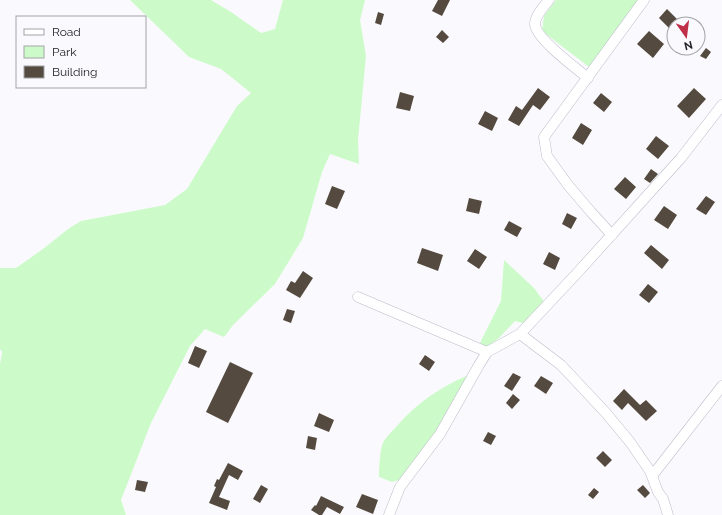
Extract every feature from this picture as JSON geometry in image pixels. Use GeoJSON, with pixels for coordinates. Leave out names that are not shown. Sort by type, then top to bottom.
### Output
{"type":"FeatureCollection","features":[{"type":"Feature","properties":{"kind":"street"},"geometry":{"type":"LineString","coordinates":[[549,0],[538,15],[535,24],[538,33],[554,50],[588,78]]}},
{"type":"Feature","properties":{"kind":"street"},"geometry":{"type":"LineString","coordinates":[[612,235],[568,185],[547,156],[544,137],[644,0]]}},
{"type":"Feature","properties":{"kind":"street"},"geometry":{"type":"LineString","coordinates":[[389,515],[400,488],[440,434],[487,352],[520,334],[681,158],[722,105]]}},
{"type":"Feature","properties":{"kind":"street"},"geometry":{"type":"LineString","coordinates":[[358,297],[487,352]]}},
{"type":"Feature","properties":{"kind":"street"},"geometry":{"type":"LineString","coordinates":[[520,334],[561,365],[630,442],[650,471],[658,492],[663,499],[668,515]]}},
{"type":"Feature","properties":{"kind":"street"},"geometry":{"type":"LineString","coordinates":[[652,476],[722,386]]}},
{"type":"Feature","properties":{"kind":"green space"},"geometry":{"type":"Polygon","coordinates":[[[130,0],[211,0],[261,33],[275,29],[283,0],[365,0],[360,20],[366,56],[358,140],[359,164],[330,154],[322,172],[303,238],[275,284],[233,325],[224,337],[205,329],[190,346],[151,423],[121,500],[126,515],[0,515],[0,364],[2,352],[0,349],[0,268],[16,268],[81,221],[165,205],[187,189],[237,106],[251,93],[221,69],[189,57],[130,0]]]}},
{"type":"Feature","properties":{"kind":"green space"},"geometry":{"type":"Polygon","coordinates":[[[556,0],[638,0],[589,67],[542,31],[544,16],[556,0]]]}},
{"type":"Feature","properties":{"kind":"green space"},"geometry":{"type":"Polygon","coordinates":[[[504,260],[534,288],[548,307],[534,326],[515,321],[499,338],[487,347],[480,343],[501,301],[504,260]]]}},
{"type":"Feature","properties":{"kind":"green space"},"geometry":{"type":"Polygon","coordinates":[[[471,374],[449,417],[405,478],[392,482],[379,477],[380,458],[384,441],[404,418],[439,390],[471,374]]]}},
{"type":"Feature","properties":{"kind":"building"},"geometry":{"type":"Polygon","coordinates":[[[438,0],[450,0],[442,16],[432,11],[438,0]]]}},
{"type":"Feature","properties":{"kind":"building"},"geometry":{"type":"Polygon","coordinates":[[[667,9],[674,16],[666,16],[666,25],[659,18],[667,9]]]}},
{"type":"Feature","properties":{"kind":"building"},"geometry":{"type":"Polygon","coordinates":[[[378,12],[384,14],[381,25],[375,23],[378,12]]]}},
{"type":"Feature","properties":{"kind":"building"},"geometry":{"type":"Polygon","coordinates":[[[442,30],[449,37],[443,43],[436,37],[442,30]]]}},
{"type":"Feature","properties":{"kind":"building"},"geometry":{"type":"Polygon","coordinates":[[[649,31],[664,44],[653,58],[637,44],[649,31]]]}},
{"type":"Feature","properties":{"kind":"building"},"geometry":{"type":"Polygon","coordinates":[[[706,48],[711,52],[706,59],[700,56],[706,56],[706,48]]]}},
{"type":"Feature","properties":{"kind":"building"},"geometry":{"type":"Polygon","coordinates":[[[538,88],[550,97],[540,110],[533,105],[519,126],[508,120],[516,106],[522,110],[538,88]]]}},
{"type":"Feature","properties":{"kind":"building"},"geometry":{"type":"Polygon","coordinates":[[[694,88],[706,99],[689,118],[677,106],[694,88]]]}},
{"type":"Feature","properties":{"kind":"building"},"geometry":{"type":"Polygon","coordinates":[[[400,92],[414,96],[410,111],[396,108],[400,92]]]}},
{"type":"Feature","properties":{"kind":"building"},"geometry":{"type":"Polygon","coordinates":[[[601,93],[612,102],[604,112],[593,103],[601,93]]]}},
{"type":"Feature","properties":{"kind":"building"},"geometry":{"type":"Polygon","coordinates":[[[485,111],[498,118],[492,131],[478,124],[485,111]]]}},
{"type":"Feature","properties":{"kind":"building"},"geometry":{"type":"Polygon","coordinates":[[[581,123],[592,130],[583,145],[572,138],[581,123]]]}},
{"type":"Feature","properties":{"kind":"building"},"geometry":{"type":"Polygon","coordinates":[[[656,136],[669,146],[658,159],[646,149],[656,136]]]}},
{"type":"Feature","properties":{"kind":"building"},"geometry":{"type":"Polygon","coordinates":[[[651,169],[658,174],[650,183],[644,179],[651,169]]]}},
{"type":"Feature","properties":{"kind":"building"},"geometry":{"type":"Polygon","coordinates":[[[625,177],[636,187],[626,199],[614,189],[625,177]]]}},
{"type":"Feature","properties":{"kind":"building"},"geometry":{"type":"Polygon","coordinates":[[[332,186],[345,191],[337,209],[325,204],[332,186]]]}},
{"type":"Feature","properties":{"kind":"building"},"geometry":{"type":"Polygon","coordinates":[[[706,196],[715,202],[706,215],[696,209],[706,196]]]}},
{"type":"Feature","properties":{"kind":"building"},"geometry":{"type":"Polygon","coordinates":[[[469,198],[482,201],[479,214],[466,211],[469,198]]]}},
{"type":"Feature","properties":{"kind":"building"},"geometry":{"type":"Polygon","coordinates":[[[664,206],[677,215],[668,229],[654,220],[664,206]]]}},
{"type":"Feature","properties":{"kind":"building"},"geometry":{"type":"Polygon","coordinates":[[[567,213],[577,218],[571,229],[562,224],[567,213]]]}},
{"type":"Feature","properties":{"kind":"building"},"geometry":{"type":"Polygon","coordinates":[[[509,221],[522,228],[517,237],[504,230],[509,221]]]}},
{"type":"Feature","properties":{"kind":"building"},"geometry":{"type":"Polygon","coordinates":[[[651,245],[669,260],[662,269],[644,253],[651,245]]]}},
{"type":"Feature","properties":{"kind":"building"},"geometry":{"type":"Polygon","coordinates":[[[422,248],[443,255],[438,271],[417,263],[422,248]]]}},
{"type":"Feature","properties":{"kind":"building"},"geometry":{"type":"Polygon","coordinates":[[[475,249],[487,257],[479,269],[467,261],[475,249]]]}},
{"type":"Feature","properties":{"kind":"building"},"geometry":{"type":"Polygon","coordinates":[[[549,252],[560,258],[555,270],[543,264],[549,252]]]}},
{"type":"Feature","properties":{"kind":"building"},"geometry":{"type":"Polygon","coordinates":[[[303,271],[313,278],[300,298],[286,290],[291,281],[295,283],[303,271]]]}},
{"type":"Feature","properties":{"kind":"building"},"geometry":{"type":"Polygon","coordinates":[[[648,284],[658,292],[649,303],[639,295],[648,284]]]}},
{"type":"Feature","properties":{"kind":"building"},"geometry":{"type":"Polygon","coordinates":[[[287,309],[295,311],[291,323],[283,320],[287,309]]]}},
{"type":"Feature","properties":{"kind":"building"},"geometry":{"type":"Polygon","coordinates":[[[195,346],[207,351],[199,368],[188,363],[195,346]]]}},
{"type":"Feature","properties":{"kind":"building"},"geometry":{"type":"Polygon","coordinates":[[[425,355],[435,362],[429,371],[419,364],[425,355]]]}},
{"type":"Feature","properties":{"kind":"building"},"geometry":{"type":"Polygon","coordinates":[[[230,362],[253,373],[228,423],[206,412],[230,362]]]}},
{"type":"Feature","properties":{"kind":"building"},"geometry":{"type":"Polygon","coordinates":[[[513,373],[521,377],[512,391],[504,386],[513,373]]]}},
{"type":"Feature","properties":{"kind":"building"},"geometry":{"type":"Polygon","coordinates":[[[541,376],[553,383],[546,394],[534,386],[541,376]]]}},
{"type":"Feature","properties":{"kind":"building"},"geometry":{"type":"Polygon","coordinates":[[[624,389],[640,405],[646,400],[657,411],[646,421],[628,403],[622,410],[613,401],[624,389]]]}},
{"type":"Feature","properties":{"kind":"building"},"geometry":{"type":"Polygon","coordinates":[[[513,394],[520,400],[512,409],[506,403],[513,394]]]}},
{"type":"Feature","properties":{"kind":"building"},"geometry":{"type":"Polygon","coordinates":[[[319,413],[334,420],[329,432],[314,426],[319,413]]]}},
{"type":"Feature","properties":{"kind":"building"},"geometry":{"type":"Polygon","coordinates":[[[488,432],[496,436],[491,445],[483,441],[488,432]]]}},
{"type":"Feature","properties":{"kind":"building"},"geometry":{"type":"Polygon","coordinates":[[[308,436],[317,438],[315,450],[306,448],[308,436]]]}},
{"type":"Feature","properties":{"kind":"building"},"geometry":{"type":"Polygon","coordinates":[[[603,451],[612,460],[605,467],[596,458],[603,451]]]}},
{"type":"Feature","properties":{"kind":"building"},"geometry":{"type":"Polygon","coordinates":[[[228,463],[243,471],[238,480],[229,475],[219,497],[230,501],[227,510],[209,503],[216,487],[214,486],[217,479],[219,480],[228,463]]]}},
{"type":"Feature","properties":{"kind":"building"},"geometry":{"type":"Polygon","coordinates":[[[137,480],[148,482],[145,492],[135,490],[137,480]]]}},
{"type":"Feature","properties":{"kind":"building"},"geometry":{"type":"Polygon","coordinates":[[[261,485],[268,489],[260,503],[253,499],[261,485]]]}},
{"type":"Feature","properties":{"kind":"building"},"geometry":{"type":"Polygon","coordinates":[[[643,485],[650,493],[645,498],[637,490],[643,485]]]}},
{"type":"Feature","properties":{"kind":"building"},"geometry":{"type":"Polygon","coordinates":[[[594,488],[599,492],[593,499],[588,495],[594,488]]]}},
{"type":"Feature","properties":{"kind":"building"},"geometry":{"type":"Polygon","coordinates":[[[362,494],[378,500],[373,514],[356,507],[362,494]]]}},
{"type":"Feature","properties":{"kind":"building"},"geometry":{"type":"Polygon","coordinates":[[[321,496],[344,507],[340,514],[327,507],[322,515],[319,515],[311,510],[315,505],[316,506],[321,496]]]}}]}
